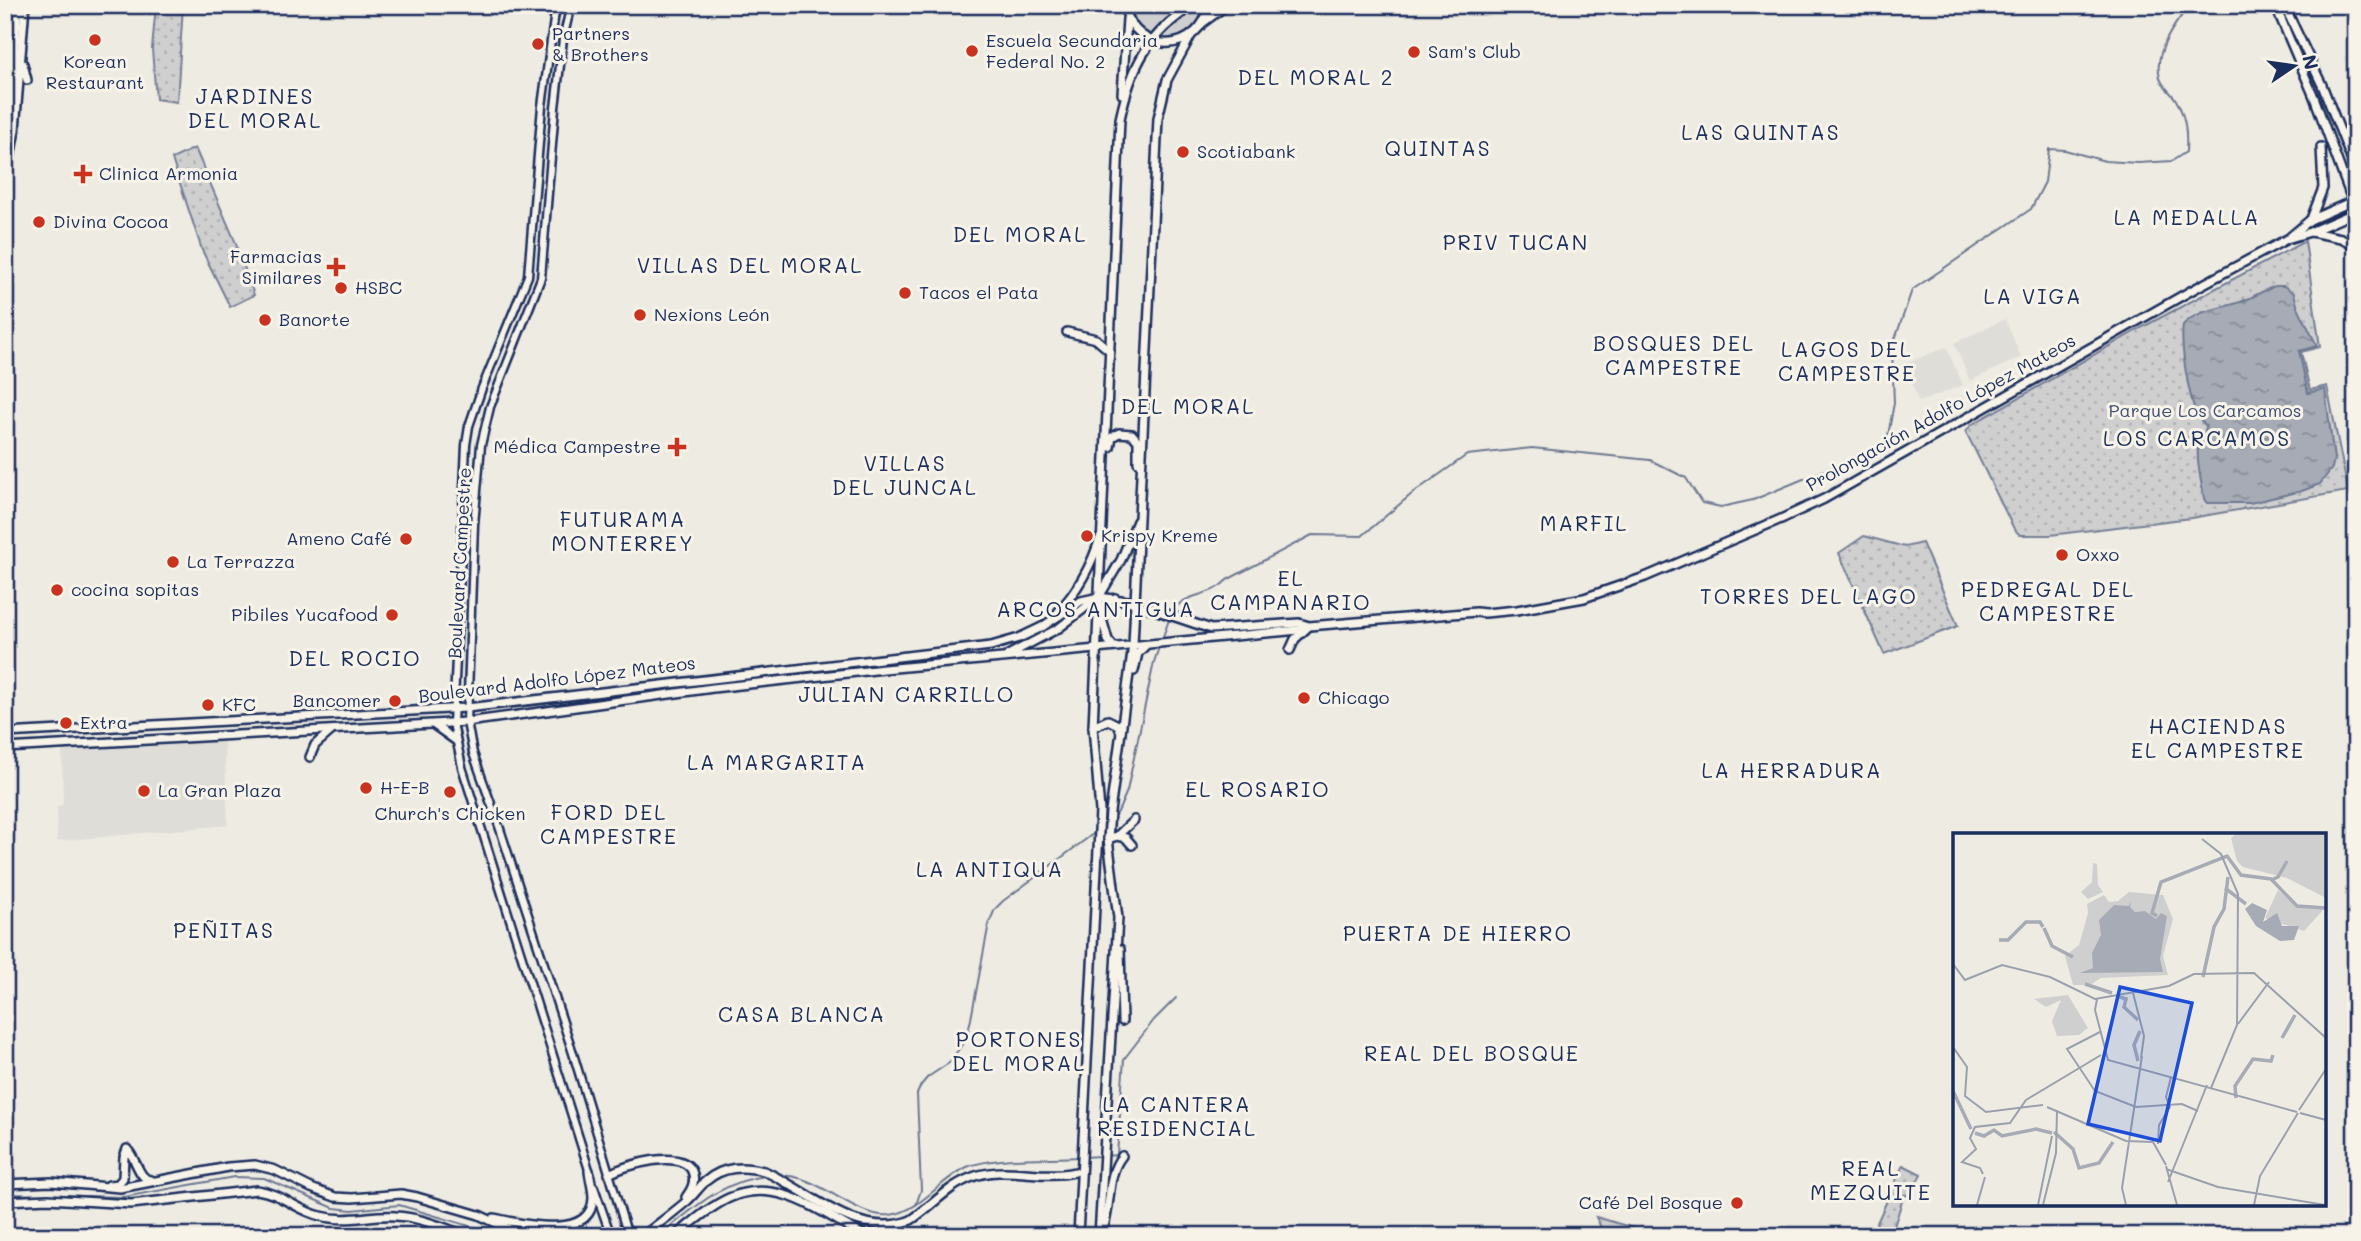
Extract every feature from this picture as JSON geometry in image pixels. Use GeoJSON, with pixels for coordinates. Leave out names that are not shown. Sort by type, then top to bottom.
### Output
{"type":"FeatureCollection","features":[{"type":"Feature","properties":{"kind":"main road"},"geometry":{"type":"LineString","coordinates":[[5,142],[10,119],[18,5]]}},
{"type":"Feature","properties":{"kind":"main road"},"geometry":{"type":"LineString","coordinates":[[5,184],[15,130],[25,5]]}},
{"type":"Feature","properties":{"kind":"main road","name":"Boulevard Campestre"},"geometry":{"type":"LineString","coordinates":[[555,5],[542,106],[528,276],[469,426],[464,471],[453,723],[455,740],[611,1236]]}},
{"type":"Feature","properties":{"kind":"main road","name":"Boulevard Campestre"},"geometry":{"type":"LineString","coordinates":[[571,5],[563,39],[555,108],[541,278],[490,407],[479,464],[467,722],[473,752],[572,1050],[628,1236]]}},
{"type":"Feature","properties":{"kind":"main road"},"geometry":{"type":"LineString","coordinates":[[1124,5],[1130,23],[1137,33],[1159,44],[1172,43],[1192,34]]}},
{"type":"Feature","properties":{"kind":"main road"},"geometry":{"type":"LineString","coordinates":[[1120,119],[1132,73],[1152,41],[1194,5]]}},
{"type":"Feature","properties":{"kind":"main road"},"geometry":{"type":"LineString","coordinates":[[1100,1236],[1118,918],[1110,812],[1133,645],[1136,604],[1158,118],[1167,80],[1192,34],[1207,14],[1209,5]]}},
{"type":"Feature","properties":{"kind":"main road"},"geometry":{"type":"LineString","coordinates":[[1201,24],[1227,5]]}},
{"type":"Feature","properties":{"kind":"main road"},"geometry":{"type":"LineString","coordinates":[[2275,5],[2304,72],[2356,211]]}},
{"type":"Feature","properties":{"kind":"main road"},"geometry":{"type":"LineString","coordinates":[[2284,5],[2322,85],[2355,169]]}},
{"type":"Feature","properties":{"kind":"main road"},"geometry":{"type":"LineString","coordinates":[[1078,1236],[1078,1173],[1082,1148],[1100,812],[1093,727],[1127,15]]}},
{"type":"Feature","properties":{"kind":"main road"},"geometry":{"type":"LineString","coordinates":[[10,16],[16,40]]}},
{"type":"Feature","properties":{"kind":"main road"},"geometry":{"type":"LineString","coordinates":[[22,59],[27,80]]}},
{"type":"Feature","properties":{"kind":"main road"},"geometry":{"type":"LineString","coordinates":[[2313,219],[2323,188],[2321,147]]}},
{"type":"Feature","properties":{"kind":"main road"},"geometry":{"type":"LineString","coordinates":[[2287,239],[2313,219],[2354,201]]}},
{"type":"Feature","properties":{"kind":"main road","name":"Prolongación Adolfo López Mateos"},"geometry":{"type":"LineString","coordinates":[[1099,597],[1136,604],[1211,629],[1299,623],[1309,626],[1476,611],[1482,608],[1527,607],[1584,598],[1638,580],[1824,499],[2287,239],[2310,232],[2356,211]]}},
{"type":"Feature","properties":{"kind":"main road"},"geometry":{"type":"LineString","coordinates":[[2313,219],[2328,224]]}},
{"type":"Feature","properties":{"kind":"main road"},"geometry":{"type":"LineString","coordinates":[[2310,232],[2342,238],[2354,245]]}},
{"type":"Feature","properties":{"kind":"main road"},"geometry":{"type":"LineString","coordinates":[[1067,332],[1096,339],[1110,351]]}},
{"type":"Feature","properties":{"kind":"main road"},"geometry":{"type":"LineString","coordinates":[[1105,482],[1112,437],[1124,432],[1134,435],[1138,441],[1138,480],[1141,490]]}},
{"type":"Feature","properties":{"kind":"main road"},"geometry":{"type":"LineString","coordinates":[[464,471],[479,464]]}},
{"type":"Feature","properties":{"kind":"main road"},"geometry":{"type":"LineString","coordinates":[[1006,656],[1059,628],[1099,597],[1125,551],[1140,510]]}},
{"type":"Feature","properties":{"kind":"main road"},"geometry":{"type":"LineString","coordinates":[[1051,621],[1086,575],[1104,524]]}},
{"type":"Feature","properties":{"kind":"main road"},"geometry":{"type":"LineString","coordinates":[[1137,588],[1140,597],[1154,610]]}},
{"type":"Feature","properties":{"kind":"main road","name":"Boulevard Adolfo López Mateos"},"geometry":{"type":"LineString","coordinates":[[5,733],[467,708],[990,646],[1019,638],[1081,601],[1099,597]]}},
{"type":"Feature","properties":{"kind":"main road"},"geometry":{"type":"LineString","coordinates":[[1100,612],[1107,602],[1115,598]]}},
{"type":"Feature","properties":{"kind":"main road"},"geometry":{"type":"LineString","coordinates":[[1100,612],[1108,640],[1113,646]]}},
{"type":"Feature","properties":{"kind":"main road"},"geometry":{"type":"LineString","coordinates":[[1133,645],[1287,631],[1309,626]]}},
{"type":"Feature","properties":{"kind":"main road"},"geometry":{"type":"LineString","coordinates":[[1290,650],[1295,639],[1309,626]]}},
{"type":"Feature","properties":{"kind":"main road"},"geometry":{"type":"LineString","coordinates":[[1127,691],[1133,681],[1138,653],[1148,644]]}},
{"type":"Feature","properties":{"kind":"main road","name":"Boulevard Adolfo López Mateos"},"geometry":{"type":"LineString","coordinates":[[5,748],[467,722],[713,688],[1133,645]]}},
{"type":"Feature","properties":{"kind":"main road"},"geometry":{"type":"LineString","coordinates":[[1077,650],[1087,653],[1096,666]]}},
{"type":"Feature","properties":{"kind":"main road"},"geometry":{"type":"LineString","coordinates":[[1093,727],[1108,720],[1118,725],[1121,732]]}},
{"type":"Feature","properties":{"kind":"main road"},"geometry":{"type":"LineString","coordinates":[[433,725],[455,740]]}},
{"type":"Feature","properties":{"kind":"main road"},"geometry":{"type":"LineString","coordinates":[[310,757],[315,745],[333,730]]}},
{"type":"Feature","properties":{"kind":"main road"},"geometry":{"type":"LineString","coordinates":[[1111,837],[1134,820]]}},
{"type":"Feature","properties":{"kind":"main road"},"geometry":{"type":"LineString","coordinates":[[1111,837],[1126,838],[1132,845]]}},
{"type":"Feature","properties":{"kind":"main road"},"geometry":{"type":"LineString","coordinates":[[1117,939],[1121,958],[1122,1021]]}},
{"type":"Feature","properties":{"kind":"main road"},"geometry":{"type":"LineString","coordinates":[[5,1184],[116,1184],[124,1175],[127,1149],[135,1157],[145,1180],[198,1170],[211,1171]]}},
{"type":"Feature","properties":{"kind":"main road"},"geometry":{"type":"LineString","coordinates":[[1100,1236],[1108,1211],[1114,1171],[1122,1156]]}},
{"type":"Feature","properties":{"kind":"main road"},"geometry":{"type":"LineString","coordinates":[[609,1174],[625,1167],[671,1158],[683,1161],[692,1172],[693,1185],[673,1212]]}},
{"type":"Feature","properties":{"kind":"main road"},"geometry":{"type":"LineString","coordinates":[[51,1182],[120,1188],[237,1165],[262,1167],[335,1197],[409,1195],[480,1215],[556,1230],[572,1229],[586,1218],[593,1204],[589,1171]]}},
{"type":"Feature","properties":{"kind":"main road"},"geometry":{"type":"LineString","coordinates":[[643,1236],[714,1174],[737,1168],[755,1169],[776,1177],[862,1225],[878,1227],[911,1220],[959,1184],[981,1175],[1004,1172],[1078,1173]]}},
{"type":"Feature","properties":{"kind":"main road"},"geometry":{"type":"LineString","coordinates":[[5,1201],[34,1198],[131,1203],[257,1190],[275,1194],[322,1217],[405,1217],[469,1236]]}},
{"type":"Feature","properties":{"kind":"main road"},"geometry":{"type":"LineString","coordinates":[[675,1236],[728,1198],[752,1191],[790,1196],[866,1236]]}},
{"type":"Feature","properties":{"kind":"main road"},"geometry":{"type":"LineString","coordinates":[[480,1215],[524,1236]]}},
{"type":"Feature","properties":{"kind":"shaded area"},"geometry":{"type":"Polygon","coordinates":[[[2005,319],[2021,357],[1970,381],[1954,343],[2005,319]]]}},
{"type":"Feature","properties":{"kind":"shaded area"},"geometry":{"type":"Polygon","coordinates":[[[1946,347],[1963,385],[1919,402],[1904,364],[1946,347]]]}},
{"type":"Feature","properties":{"kind":"shaded area","name":"La Gran Plaza"},"geometry":{"type":"Polygon","coordinates":[[[224,741],[228,825],[57,841],[57,806],[61,806],[63,802],[62,750],[224,741]]]}},
{"type":"Feature","properties":{"kind":"green space"},"geometry":{"type":"Polygon","coordinates":[[[156,5],[183,5],[177,102],[156,99],[152,49],[156,5]]]}},
{"type":"Feature","properties":{"kind":"green space"},"geometry":{"type":"Polygon","coordinates":[[[1129,5],[1186,5],[1151,36],[1139,29],[1129,5]]]}},
{"type":"Feature","properties":{"kind":"green space"},"geometry":{"type":"Polygon","coordinates":[[[1204,5],[1199,20],[1189,32],[1175,39],[1160,39],[1181,18],[1204,5]]]}},
{"type":"Feature","properties":{"kind":"green space"},"geometry":{"type":"Polygon","coordinates":[[[195,148],[235,241],[254,295],[230,307],[202,250],[172,159],[195,148]]]}},
{"type":"Feature","properties":{"kind":"green space","name":"Parque Los Carcamos"},"geometry":{"type":"Polygon","coordinates":[[[2305,241],[2320,347],[2301,352],[2310,390],[2327,386],[2348,491],[2191,518],[2050,535],[2020,535],[2014,529],[1966,432],[1971,425],[2141,328],[2305,241]]]}},
{"type":"Feature","properties":{"kind":"green space"},"geometry":{"type":"Polygon","coordinates":[[[1864,536],[1905,547],[1922,543],[1958,626],[1884,654],[1839,553],[1864,536]]]}},
{"type":"Feature","properties":{"kind":"green space"},"geometry":{"type":"Polygon","coordinates":[[[1903,1165],[1921,1174],[1910,1196],[1904,1195],[1891,1236],[1871,1236],[1903,1165]]]}},
{"type":"Feature","properties":{"kind":"green space"},"geometry":{"type":"Polygon","coordinates":[[[1596,1217],[1661,1236],[1605,1236],[1596,1217]]]}},
{"type":"Feature","properties":{"kind":"water"},"geometry":{"type":"Polygon","coordinates":[[[2276,286],[2284,286],[2294,293],[2317,346],[2299,351],[2308,393],[2325,389],[2334,459],[2332,468],[2320,484],[2302,491],[2250,503],[2207,503],[2198,466],[2199,444],[2206,426],[2197,415],[2190,393],[2184,357],[2183,325],[2196,315],[2237,303],[2276,286]]]}},
{"type":"Feature","properties":{"kind":"waterway"},"geometry":{"type":"LineString","coordinates":[[1172,612],[1184,601],[1213,590],[1312,535],[1362,536],[1413,493],[1467,455],[1532,448],[1650,460],[1686,478],[1702,503],[1721,507],[1753,500],[1854,458],[1887,441],[1894,403],[1892,348],[1912,290],[2031,209],[2045,182],[2049,149],[2065,150],[2105,161],[2138,163],[2172,161],[2186,152],[2184,119],[2176,100],[2161,81],[2159,59],[2166,39],[2190,5]]}},
{"type":"Feature","properties":{"kind":"waterway"},"geometry":{"type":"LineString","coordinates":[[1161,642],[1170,617]]}},
{"type":"Feature","properties":{"kind":"waterway"},"geometry":{"type":"LineString","coordinates":[[1111,818],[1118,812],[1127,791],[1159,647]]}},
{"type":"Feature","properties":{"kind":"waterway"},"geometry":{"type":"LineString","coordinates":[[916,1205],[921,1190],[917,1094],[928,1077],[949,1063],[966,1039],[989,923],[995,909],[1097,831]]}},
{"type":"Feature","properties":{"kind":"waterway"},"geometry":{"type":"LineString","coordinates":[[1105,1156],[1117,1155],[1124,1059],[1154,1020],[1176,998]]}},
{"type":"Feature","properties":{"kind":"waterway"},"geometry":{"type":"LineString","coordinates":[[1084,1157],[1100,1156]]}},
{"type":"Feature","properties":{"kind":"waterway"},"geometry":{"type":"LineString","coordinates":[[780,1175],[810,1182],[864,1210],[890,1215],[911,1208],[948,1179],[978,1163],[1079,1157]]}},
{"type":"Feature","properties":{"kind":"waterway"},"geometry":{"type":"LineString","coordinates":[[659,1236],[709,1197],[736,1183],[767,1176]]}},
{"type":"Feature","properties":{"kind":"waterway"},"geometry":{"type":"LineString","coordinates":[[5,1194],[124,1197],[234,1177],[264,1178],[334,1208],[352,1210],[399,1205],[503,1236]]}},
{"type":"Feature","properties":{"kind":"place","name":"Korean Restaurant"},"geometry":{"type":"Point","coordinates":[95,40]}},
{"type":"Feature","properties":{"kind":"place","name":"Partners & Brothers"},"geometry":{"type":"Point","coordinates":[538,44]}},
{"type":"Feature","properties":{"kind":"place","name":"Escuela Secundaria Federal No. 2"},"geometry":{"type":"Point","coordinates":[972,51]}},
{"type":"Feature","properties":{"kind":"place","name":"Sam's Club"},"geometry":{"type":"Point","coordinates":[1414,52]}},
{"type":"Feature","properties":{"kind":"place","name":"Scotiabank"},"geometry":{"type":"Point","coordinates":[1183,152]}},
{"type":"Feature","properties":{"kind":"place","name":"Clinica Armonia"},"geometry":{"type":"Point","coordinates":[83,174]}},
{"type":"Feature","properties":{"kind":"place","name":"Divina Cocoa"},"geometry":{"type":"Point","coordinates":[39,222]}},
{"type":"Feature","properties":{"kind":"place","name":"Farmacias Similares"},"geometry":{"type":"Point","coordinates":[336,267]}},
{"type":"Feature","properties":{"kind":"place","name":"HSBC"},"geometry":{"type":"Point","coordinates":[341,288]}},
{"type":"Feature","properties":{"kind":"place","name":"Tacos el Pata"},"geometry":{"type":"Point","coordinates":[905,293]}},
{"type":"Feature","properties":{"kind":"place","name":"Nexions León"},"geometry":{"type":"Point","coordinates":[640,315]}},
{"type":"Feature","properties":{"kind":"place","name":"Banorte"},"geometry":{"type":"Point","coordinates":[265,320]}},
{"type":"Feature","properties":{"kind":"place","name":"Médica Campestre"},"geometry":{"type":"Point","coordinates":[677,447]}},
{"type":"Feature","properties":{"kind":"place","name":"Krispy Kreme"},"geometry":{"type":"Point","coordinates":[1087,536]}},
{"type":"Feature","properties":{"kind":"place","name":"Ameno Café"},"geometry":{"type":"Point","coordinates":[406,539]}},
{"type":"Feature","properties":{"kind":"place","name":"Oxxo"},"geometry":{"type":"Point","coordinates":[2062,555]}},
{"type":"Feature","properties":{"kind":"place","name":"La Terrazza"},"geometry":{"type":"Point","coordinates":[173,562]}},
{"type":"Feature","properties":{"kind":"place","name":"cocina sopitas"},"geometry":{"type":"Point","coordinates":[57,590]}},
{"type":"Feature","properties":{"kind":"place","name":"Pibiles Yucafood"},"geometry":{"type":"Point","coordinates":[392,615]}},
{"type":"Feature","properties":{"kind":"place","name":"Chicago"},"geometry":{"type":"Point","coordinates":[1304,698]}},
{"type":"Feature","properties":{"kind":"place","name":"Bancomer"},"geometry":{"type":"Point","coordinates":[395,701]}},
{"type":"Feature","properties":{"kind":"place","name":"KFC"},"geometry":{"type":"Point","coordinates":[208,705]}},
{"type":"Feature","properties":{"kind":"place","name":"Extra"},"geometry":{"type":"Point","coordinates":[66,723]}},
{"type":"Feature","properties":{"kind":"place","name":"H-E-B"},"geometry":{"type":"Point","coordinates":[366,788]}},
{"type":"Feature","properties":{"kind":"place","name":"La Gran Plaza"},"geometry":{"type":"Point","coordinates":[144,791]}},
{"type":"Feature","properties":{"kind":"place","name":"Church's Chicken"},"geometry":{"type":"Point","coordinates":[450,792]}},
{"type":"Feature","properties":{"kind":"place","name":"Café Del Bosque"},"geometry":{"type":"Point","coordinates":[1737,1203]}},
{"type":"Feature","properties":{"kind":"district","name":"DEL MORAL 2"},"geometry":{"type":"Point","coordinates":[1316,78]}},
{"type":"Feature","properties":{"kind":"district","name":"JARDINES DEL MORAL"},"geometry":{"type":"Point","coordinates":[255,109]}},
{"type":"Feature","properties":{"kind":"district","name":"LAS QUINTAS"},"geometry":{"type":"Point","coordinates":[1761,133]}},
{"type":"Feature","properties":{"kind":"district","name":"QUINTAS"},"geometry":{"type":"Point","coordinates":[1438,149]}},
{"type":"Feature","properties":{"kind":"district","name":"LA MEDALLA"},"geometry":{"type":"Point","coordinates":[2187,218]}},
{"type":"Feature","properties":{"kind":"district","name":"DEL MORAL"},"geometry":{"type":"Point","coordinates":[1020,235]}},
{"type":"Feature","properties":{"kind":"district","name":"PRIV TUCAN"},"geometry":{"type":"Point","coordinates":[1516,243]}},
{"type":"Feature","properties":{"kind":"district","name":"VILLAS DEL MORAL"},"geometry":{"type":"Point","coordinates":[750,266]}},
{"type":"Feature","properties":{"kind":"district","name":"LA VIGA"},"geometry":{"type":"Point","coordinates":[2033,297]}},
{"type":"Feature","properties":{"kind":"district","name":"BOSQUES DEL CAMPESTRE"},"geometry":{"type":"Point","coordinates":[1674,356]}},
{"type":"Feature","properties":{"kind":"district","name":"LAGOS DEL CAMPESTRE"},"geometry":{"type":"Point","coordinates":[1847,362]}},
{"type":"Feature","properties":{"kind":"district","name":"DEL MORAL"},"geometry":{"type":"Point","coordinates":[1188,407]}},
{"type":"Feature","properties":{"kind":"district","name":"LOS CARCAMOS"},"geometry":{"type":"Point","coordinates":[2197,439]}},
{"type":"Feature","properties":{"kind":"district","name":"VILLAS DEL JUNCAL"},"geometry":{"type":"Point","coordinates":[905,476]}},
{"type":"Feature","properties":{"kind":"district","name":"MARFIL"},"geometry":{"type":"Point","coordinates":[1584,524]}},
{"type":"Feature","properties":{"kind":"district","name":"FUTURAMA MONTERREY"},"geometry":{"type":"Point","coordinates":[623,532]}},
{"type":"Feature","properties":{"kind":"district","name":"EL CAMPANARIO"},"geometry":{"type":"Point","coordinates":[1291,591]}},
{"type":"Feature","properties":{"kind":"district","name":"TORRES DEL LAGO"},"geometry":{"type":"Point","coordinates":[1809,597]}},
{"type":"Feature","properties":{"kind":"district","name":"PEDREGAL DEL CAMPESTRE"},"geometry":{"type":"Point","coordinates":[2048,602]}},
{"type":"Feature","properties":{"kind":"district","name":"ARCOS ANTIGUA"},"geometry":{"type":"Point","coordinates":[1096,610]}},
{"type":"Feature","properties":{"kind":"district","name":"DEL ROCIO"},"geometry":{"type":"Point","coordinates":[355,659]}},
{"type":"Feature","properties":{"kind":"district","name":"JULIAN CARRILLO"},"geometry":{"type":"Point","coordinates":[907,695]}},
{"type":"Feature","properties":{"kind":"district","name":"HACIENDAS EL CAMPESTRE"},"geometry":{"type":"Point","coordinates":[2218,739]}},
{"type":"Feature","properties":{"kind":"district","name":"LA MARGARITA"},"geometry":{"type":"Point","coordinates":[777,763]}},
{"type":"Feature","properties":{"kind":"district","name":"LA HERRADURA"},"geometry":{"type":"Point","coordinates":[1792,771]}},
{"type":"Feature","properties":{"kind":"district","name":"EL ROSARIO"},"geometry":{"type":"Point","coordinates":[1258,790]}},
{"type":"Feature","properties":{"kind":"district","name":"FORD DEL CAMPESTRE"},"geometry":{"type":"Point","coordinates":[609,825]}},
{"type":"Feature","properties":{"kind":"district","name":"LA ANTIQUA"},"geometry":{"type":"Point","coordinates":[990,870]}},
{"type":"Feature","properties":{"kind":"district","name":"PEÑITAS"},"geometry":{"type":"Point","coordinates":[224,931]}},
{"type":"Feature","properties":{"kind":"district","name":"PUERTA DE HIERRO"},"geometry":{"type":"Point","coordinates":[1458,934]}},
{"type":"Feature","properties":{"kind":"district","name":"CASA BLANCA"},"geometry":{"type":"Point","coordinates":[802,1015]}},
{"type":"Feature","properties":{"kind":"district","name":"PORTONES DEL MORAL"},"geometry":{"type":"Point","coordinates":[1019,1052]}},
{"type":"Feature","properties":{"kind":"district","name":"REAL DEL BOSQUE"},"geometry":{"type":"Point","coordinates":[1472,1054]}},
{"type":"Feature","properties":{"kind":"district","name":"LA CANTERA RESIDENCIAL"},"geometry":{"type":"Point","coordinates":[1177,1117]}},
{"type":"Feature","properties":{"kind":"district","name":"REAL MEZQUITE"},"geometry":{"type":"Point","coordinates":[1871,1181]}}]}
